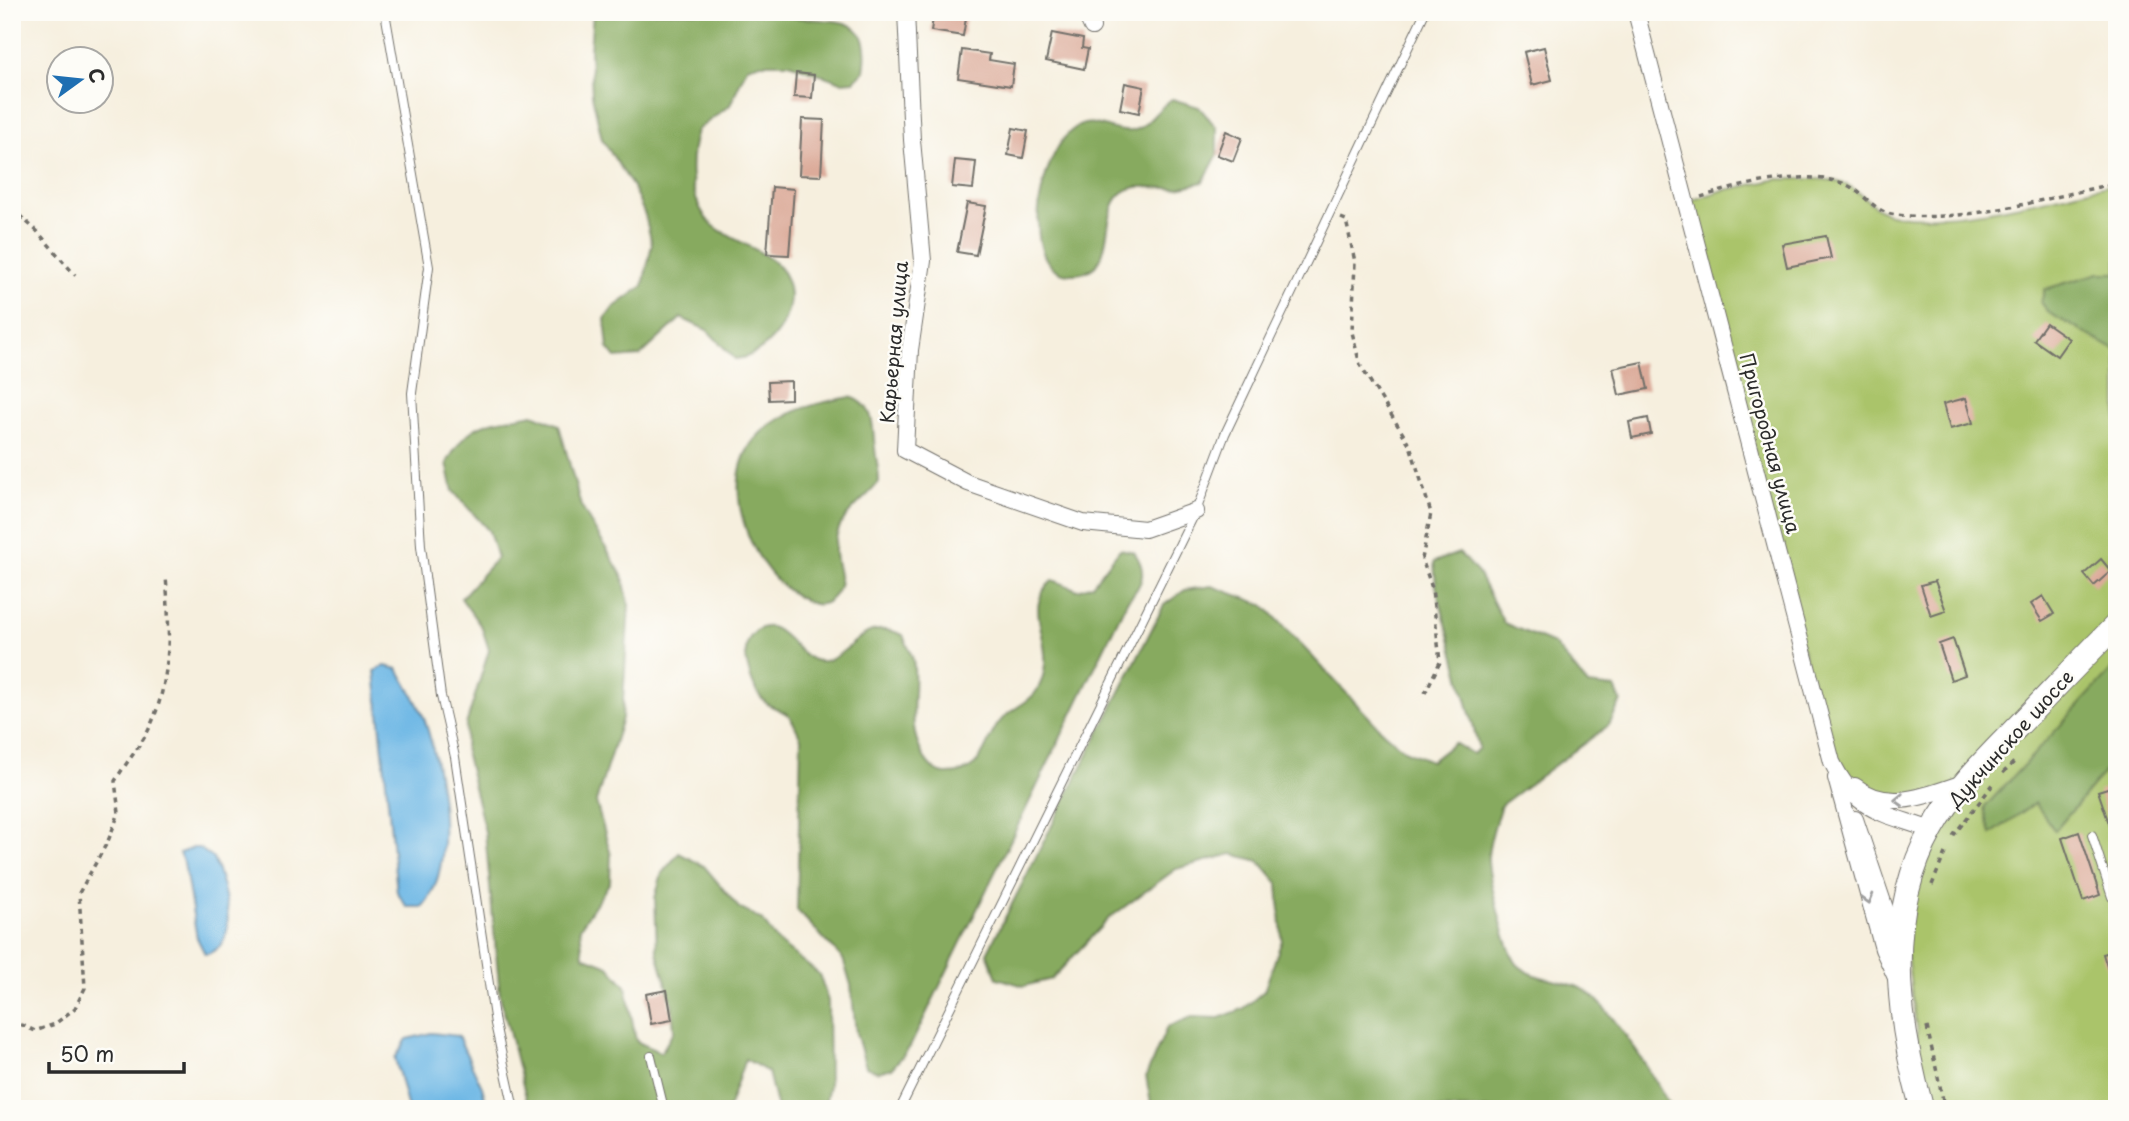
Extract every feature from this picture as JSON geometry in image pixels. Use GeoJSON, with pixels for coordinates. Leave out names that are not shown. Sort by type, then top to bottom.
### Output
{"type":"FeatureCollection","features":[{"type":"Feature","properties":{"kind":"street","name":"Карьерная улица"},"geometry":{"type":"LineString","coordinates":[[906,12],[912,140],[923,261],[909,350],[905,450],[968,483],[1083,523],[1145,530],[1196,511]]}},
{"type":"Feature","properties":{"kind":"street","name":"Пригородная улица"},"geometry":{"type":"LineString","coordinates":[[1636,12],[1832,762],[1846,787],[1863,804],[1931,830]]}},
{"type":"Feature","properties":{"kind":"street","name":"Дукчинское шоссе"},"geometry":{"type":"LineString","coordinates":[[1922,1109],[1905,1037],[1898,982],[1898,949],[1908,893],[1931,830],[1965,782],[2117,624]]}},
{"type":"Feature","properties":{"kind":"street"},"geometry":{"type":"LineString","coordinates":[[1832,762],[1861,790],[1881,800],[1911,800],[1965,782]]}},
{"type":"Feature","properties":{"kind":"street"},"geometry":{"type":"LineString","coordinates":[[1832,762],[1861,835],[1898,949]]}},
{"type":"Feature","properties":{"kind":"street"},"geometry":{"type":"LineString","coordinates":[[1832,762],[1883,949],[1898,982]]}},
{"type":"Feature","properties":{"kind":"lane"},"geometry":{"type":"LineString","coordinates":[[385,12],[429,267],[412,393],[421,546],[441,696],[455,757],[495,1024],[514,1109]]}},
{"type":"Feature","properties":{"kind":"lane"},"geometry":{"type":"LineString","coordinates":[[900,1109],[1196,511],[1225,434],[1424,12]]}},
{"type":"Feature","properties":{"kind":"lane"},"geometry":{"type":"LineString","coordinates":[[2092,835],[2112,897]]}},
{"type":"Feature","properties":{"kind":"lane"},"geometry":{"type":"LineString","coordinates":[[652,1056],[664,1109]]}},
{"type":"Feature","properties":{"kind":"path"},"geometry":{"type":"LineString","coordinates":[[1686,202],[1721,191],[1779,179],[1823,180],[1848,186],[1875,209],[1894,215],[1951,218],[2117,183]]}},
{"type":"Feature","properties":{"kind":"path"},"geometry":{"type":"LineString","coordinates":[[12,209],[37,231],[75,275]]}},
{"type":"Feature","properties":{"kind":"path"},"geometry":{"type":"LineString","coordinates":[[1331,211],[1346,220],[1355,262],[1352,332],[1360,365],[1410,445],[1431,513],[1422,559],[1432,588],[1440,663],[1425,693]]}},
{"type":"Feature","properties":{"kind":"path"},"geometry":{"type":"LineString","coordinates":[[12,1020],[35,1031],[55,1024],[75,1008],[85,988],[79,893],[108,841],[119,813],[115,781],[147,732],[165,684],[169,622],[166,576]]}},
{"type":"Feature","properties":{"kind":"path"},"geometry":{"type":"LineString","coordinates":[[1930,890],[1950,841],[1994,782],[2022,754]]}},
{"type":"Feature","properties":{"kind":"path"},"geometry":{"type":"LineString","coordinates":[[1925,1019],[1945,1109]]}},
{"type":"Feature","properties":{"kind":"green space"},"geometry":{"type":"Polygon","coordinates":[[[593,12],[775,12],[791,17],[839,22],[852,26],[861,34],[865,49],[864,71],[854,81],[841,82],[789,63],[761,63],[747,67],[730,105],[697,130],[692,152],[693,187],[706,218],[720,231],[770,259],[787,279],[790,294],[783,324],[763,348],[749,355],[735,359],[707,330],[681,318],[640,356],[616,358],[608,348],[605,319],[613,308],[643,286],[652,244],[645,215],[633,187],[602,139],[592,95],[590,50],[593,12]]]}},
{"type":"Feature","properties":{"kind":"green space"},"geometry":{"type":"Polygon","coordinates":[[[1172,99],[1199,107],[1217,128],[1217,156],[1203,182],[1177,188],[1140,187],[1126,190],[1114,205],[1106,243],[1097,264],[1087,271],[1073,274],[1055,269],[1044,255],[1039,235],[1039,211],[1043,185],[1051,161],[1062,141],[1075,128],[1089,123],[1124,131],[1137,129],[1172,99]]]}},
{"type":"Feature","properties":{"kind":"green space"},"geometry":{"type":"Polygon","coordinates":[[[1779,179],[1822,179],[1839,182],[1854,189],[1888,214],[1924,217],[2007,208],[2117,183],[2117,1109],[1926,1109],[1903,922],[1950,803],[1931,794],[1869,796],[1832,762],[1686,202],[1721,191],[1779,179]]]}},
{"type":"Feature","properties":{"kind":"green space"},"geometry":{"type":"Polygon","coordinates":[[[2099,273],[2117,273],[2117,351],[2049,313],[2041,302],[2045,289],[2099,273]]]}},
{"type":"Feature","properties":{"kind":"green space"},"geometry":{"type":"Polygon","coordinates":[[[851,397],[869,411],[879,482],[850,512],[839,528],[835,551],[838,589],[827,602],[815,604],[787,590],[770,573],[756,552],[740,505],[739,481],[744,459],[755,439],[764,430],[786,415],[799,410],[851,397]]]}},
{"type":"Feature","properties":{"kind":"green space"},"geometry":{"type":"Polygon","coordinates":[[[533,414],[559,425],[581,506],[623,577],[629,605],[622,718],[596,802],[611,855],[610,882],[580,928],[583,956],[609,966],[626,986],[636,1041],[661,1053],[674,1031],[672,1003],[657,952],[655,898],[662,873],[679,853],[704,866],[739,908],[762,920],[778,942],[819,974],[828,1001],[829,1085],[824,1109],[777,1109],[768,1072],[745,1059],[728,1109],[529,1109],[500,996],[485,832],[465,751],[466,725],[489,650],[482,628],[461,598],[497,558],[489,531],[453,491],[447,463],[464,438],[482,425],[533,414]]]}},
{"type":"Feature","properties":{"kind":"green space"},"geometry":{"type":"Polygon","coordinates":[[[1120,549],[1134,552],[1141,565],[1140,583],[1127,601],[910,1047],[892,1068],[878,1072],[866,1067],[856,1033],[851,985],[843,959],[797,910],[801,738],[790,717],[769,705],[757,692],[747,664],[748,640],[763,628],[772,627],[804,655],[823,661],[833,658],[866,633],[888,630],[903,635],[913,660],[913,712],[920,749],[936,771],[945,774],[958,773],[975,765],[998,724],[1033,696],[1038,688],[1045,664],[1038,609],[1044,589],[1053,580],[1078,590],[1092,585],[1120,549]]]}},
{"type":"Feature","properties":{"kind":"green space"},"geometry":{"type":"Polygon","coordinates":[[[1459,553],[1478,573],[1504,623],[1554,644],[1588,685],[1615,688],[1621,701],[1609,725],[1501,805],[1490,844],[1489,866],[1503,930],[1518,965],[1536,976],[1577,986],[1595,998],[1636,1051],[1671,1109],[1157,1109],[1151,1104],[1146,1076],[1167,1027],[1192,1017],[1219,1018],[1243,1009],[1264,991],[1282,940],[1278,883],[1259,861],[1232,854],[1176,869],[1108,919],[1052,979],[1024,986],[997,978],[987,953],[1164,605],[1185,590],[1212,586],[1264,605],[1383,732],[1404,750],[1431,761],[1454,743],[1473,754],[1479,748],[1436,586],[1434,562],[1459,553]]]}},
{"type":"Feature","properties":{"kind":"green space"},"geometry":{"type":"Polygon","coordinates":[[[2117,664],[2117,757],[2055,831],[2035,803],[1991,834],[1984,808],[2117,664]]]}},
{"type":"Feature","properties":{"kind":"water"},"geometry":{"type":"Polygon","coordinates":[[[385,666],[398,669],[420,708],[431,741],[441,791],[443,844],[440,868],[433,890],[422,907],[407,907],[397,892],[375,671],[385,666]]]}},
{"type":"Feature","properties":{"kind":"water"},"geometry":{"type":"Polygon","coordinates":[[[199,848],[213,858],[227,912],[224,939],[217,949],[205,954],[197,938],[184,863],[179,853],[199,848]]]}},
{"type":"Feature","properties":{"kind":"water"},"geometry":{"type":"Polygon","coordinates":[[[431,1033],[458,1036],[482,1087],[488,1109],[408,1109],[395,1058],[407,1039],[431,1033]]]}},
{"type":"Feature","properties":{"kind":"building"},"geometry":{"type":"Polygon","coordinates":[[[934,12],[967,12],[963,36],[931,31],[934,12]]]}},
{"type":"Feature","properties":{"kind":"building"},"geometry":{"type":"Polygon","coordinates":[[[1052,33],[1083,39],[1082,48],[1088,49],[1084,69],[1046,61],[1052,33]]]}},
{"type":"Feature","properties":{"kind":"building"},"geometry":{"type":"Polygon","coordinates":[[[1544,47],[1552,80],[1532,85],[1524,52],[1544,47]]]}},
{"type":"Feature","properties":{"kind":"building"},"geometry":{"type":"Polygon","coordinates":[[[962,50],[990,54],[989,60],[1014,64],[1011,86],[958,78],[962,50]]]}},
{"type":"Feature","properties":{"kind":"building"},"geometry":{"type":"Polygon","coordinates":[[[796,73],[814,75],[812,98],[794,97],[796,73]]]}},
{"type":"Feature","properties":{"kind":"building"},"geometry":{"type":"Polygon","coordinates":[[[1125,83],[1144,87],[1139,113],[1120,109],[1125,83]]]}},
{"type":"Feature","properties":{"kind":"building"},"geometry":{"type":"Polygon","coordinates":[[[802,119],[824,120],[821,176],[799,175],[802,119]]]}},
{"type":"Feature","properties":{"kind":"building"},"geometry":{"type":"Polygon","coordinates":[[[1013,128],[1028,131],[1023,158],[1008,155],[1013,128]]]}},
{"type":"Feature","properties":{"kind":"building"},"geometry":{"type":"Polygon","coordinates":[[[1226,131],[1242,138],[1233,161],[1217,155],[1226,131]]]}},
{"type":"Feature","properties":{"kind":"building"},"geometry":{"type":"Polygon","coordinates":[[[955,160],[976,162],[973,189],[952,187],[955,160]]]}},
{"type":"Feature","properties":{"kind":"building"},"geometry":{"type":"Polygon","coordinates":[[[772,187],[794,189],[789,255],[767,254],[772,187]]]}},
{"type":"Feature","properties":{"kind":"building"},"geometry":{"type":"Polygon","coordinates":[[[967,203],[986,206],[976,255],[957,252],[967,203]]]}},
{"type":"Feature","properties":{"kind":"building"},"geometry":{"type":"Polygon","coordinates":[[[1826,236],[1831,258],[1787,267],[1782,244],[1826,236]]]}},
{"type":"Feature","properties":{"kind":"building"},"geometry":{"type":"Polygon","coordinates":[[[2046,323],[2069,339],[2057,356],[2034,340],[2046,323]]]}},
{"type":"Feature","properties":{"kind":"building"},"geometry":{"type":"Polygon","coordinates":[[[1642,362],[1648,389],[1619,395],[1613,368],[1642,362]]]}},
{"type":"Feature","properties":{"kind":"building"},"geometry":{"type":"Polygon","coordinates":[[[791,381],[791,399],[769,400],[768,382],[791,381]]]}},
{"type":"Feature","properties":{"kind":"building"},"geometry":{"type":"Polygon","coordinates":[[[1966,398],[1973,423],[1950,429],[1943,404],[1966,398]]]}},
{"type":"Feature","properties":{"kind":"building"},"geometry":{"type":"Polygon","coordinates":[[[1648,418],[1651,434],[1632,438],[1629,422],[1648,418]]]}},
{"type":"Feature","properties":{"kind":"building"},"geometry":{"type":"Polygon","coordinates":[[[2101,559],[2111,571],[2094,586],[2084,574],[2101,559]]]}},
{"type":"Feature","properties":{"kind":"building"},"geometry":{"type":"Polygon","coordinates":[[[1935,581],[1946,611],[1931,616],[1921,585],[1935,581]]]}},
{"type":"Feature","properties":{"kind":"building"},"geometry":{"type":"Polygon","coordinates":[[[2043,596],[2054,614],[2042,621],[2031,604],[2043,596]]]}},
{"type":"Feature","properties":{"kind":"building"},"geometry":{"type":"Polygon","coordinates":[[[1953,639],[1965,675],[1951,680],[1939,644],[1953,639]]]}},
{"type":"Feature","properties":{"kind":"building"},"geometry":{"type":"Polygon","coordinates":[[[2117,785],[2117,844],[2116,844],[2098,791],[2117,785]]]}},
{"type":"Feature","properties":{"kind":"building"},"geometry":{"type":"Polygon","coordinates":[[[2079,832],[2100,895],[2083,901],[2062,838],[2079,832]]]}},
{"type":"Feature","properties":{"kind":"building"},"geometry":{"type":"Polygon","coordinates":[[[2117,950],[2117,995],[2116,995],[2103,954],[2117,950]]]}},
{"type":"Feature","properties":{"kind":"building"},"geometry":{"type":"Polygon","coordinates":[[[667,990],[672,1020],[651,1024],[646,994],[667,990]]]}}]}
